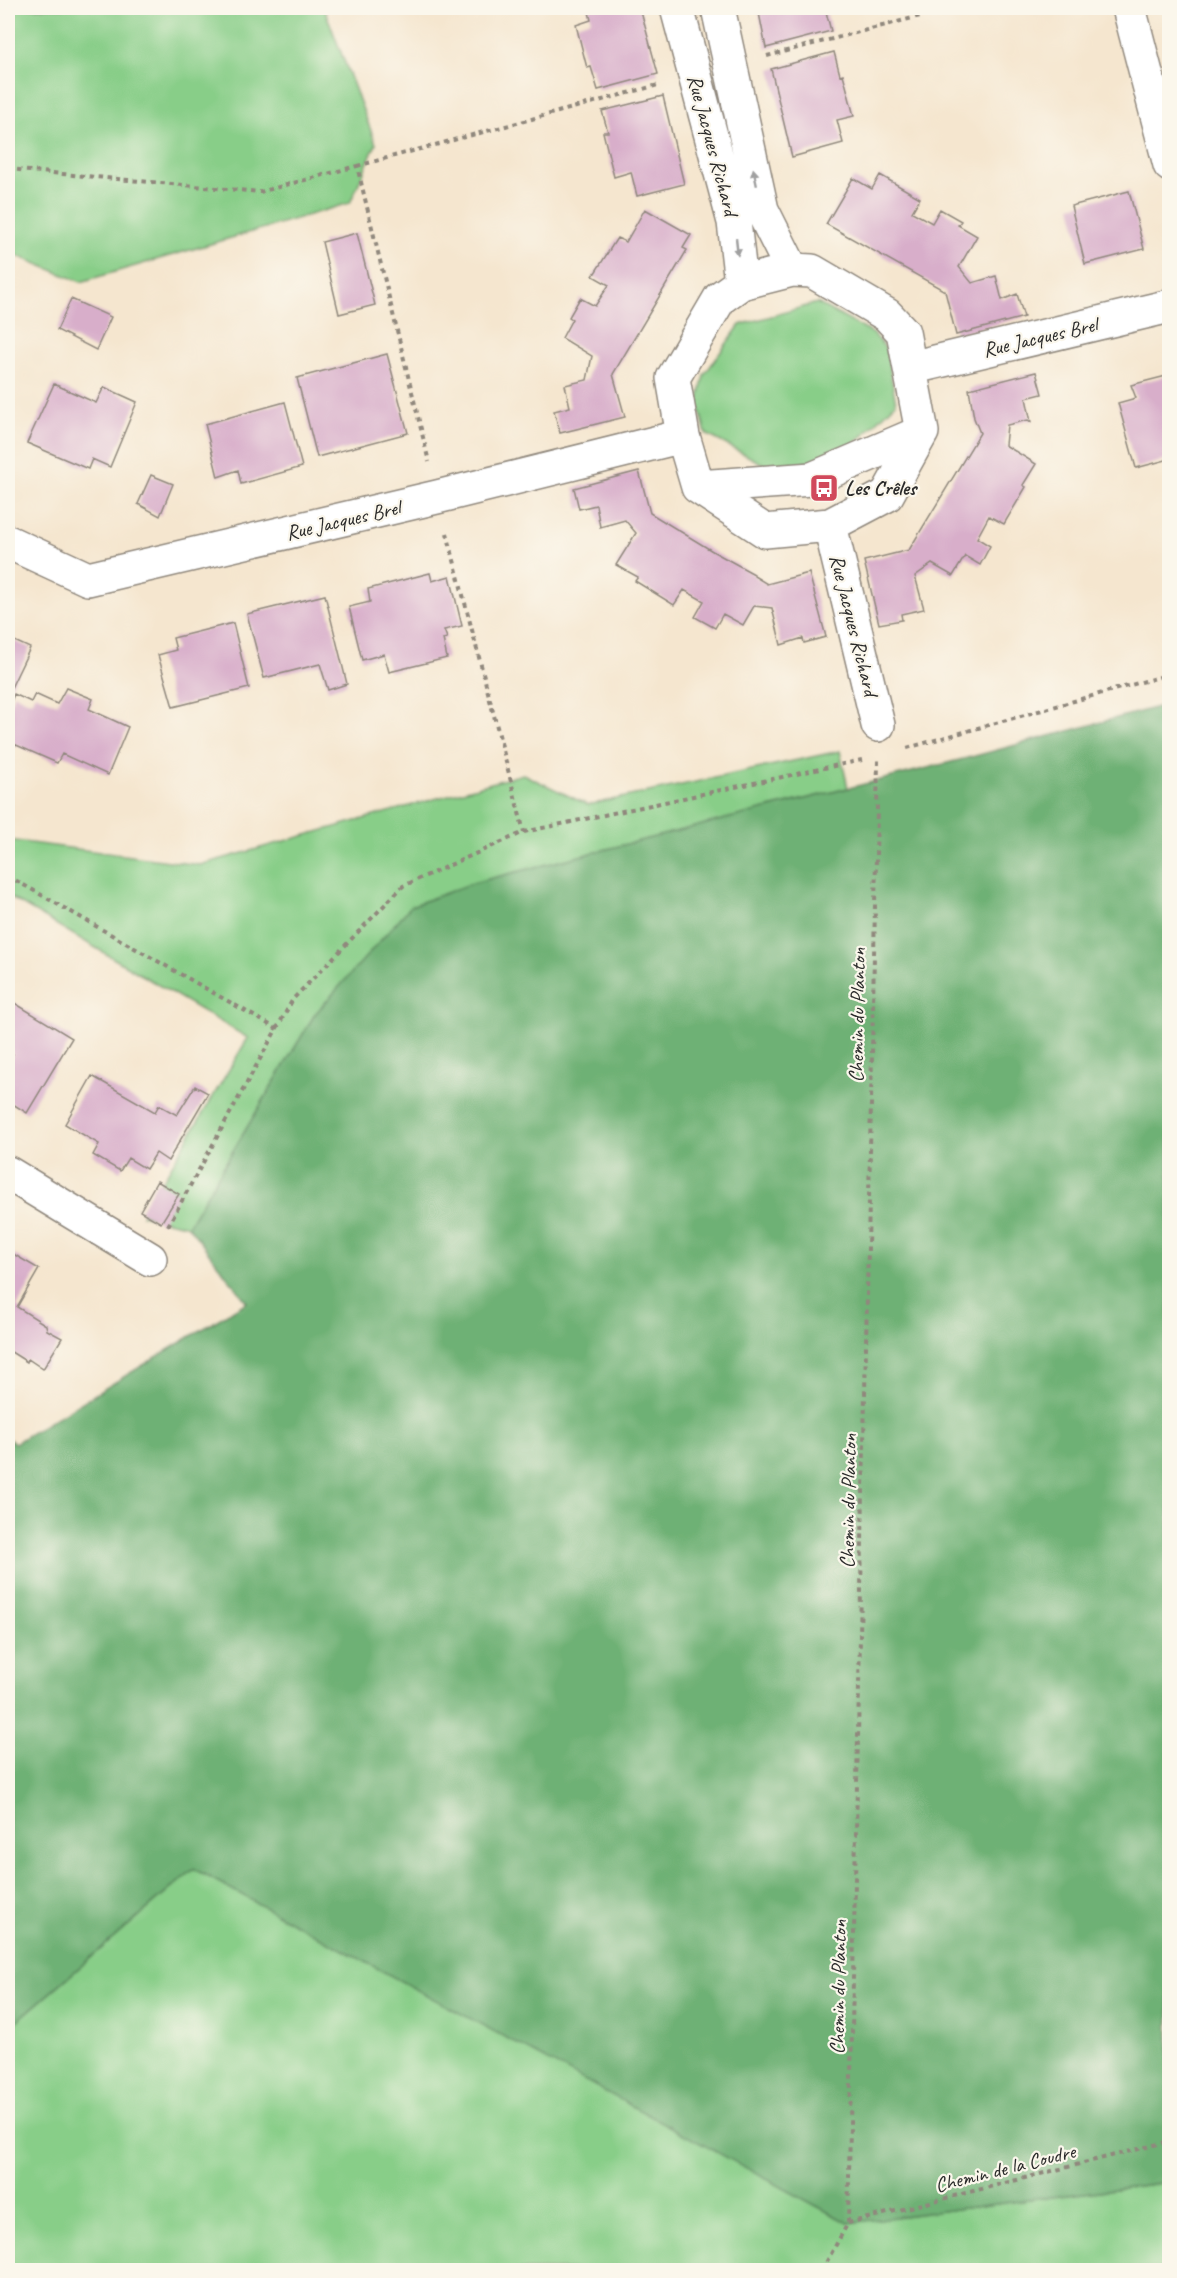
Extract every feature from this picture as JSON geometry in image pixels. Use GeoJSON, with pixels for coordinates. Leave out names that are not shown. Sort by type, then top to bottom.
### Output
{"type":"FeatureCollection","features":[{"type":"Feature","properties":{"kind":"street","name":"Rue Jacques Richard"},"geometry":{"type":"LineString","coordinates":[[677,8],[734,222],[741,283]]}},
{"type":"Feature","properties":{"kind":"street","name":"Rue Jacques Richard"},"geometry":{"type":"LineString","coordinates":[[718,8],[762,210],[792,270]]}},
{"type":"Feature","properties":{"kind":"street"},"geometry":{"type":"LineString","coordinates":[[1129,8],[1170,165]]}},
{"type":"Feature","properties":{"kind":"street"},"geometry":{"type":"LineString","coordinates":[[792,270],[812,271],[887,315],[903,332],[922,432],[886,495],[830,525],[765,531],[698,486],[683,436],[674,378],[720,298],[741,283],[792,270]]}},
{"type":"Feature","properties":{"kind":"street","name":"Rue Jacques Brel"},"geometry":{"type":"LineString","coordinates":[[910,368],[1170,306]]}},
{"type":"Feature","properties":{"kind":"street"},"geometry":{"type":"LineString","coordinates":[[698,486],[812,479],[922,432]]}},
{"type":"Feature","properties":{"kind":"street","name":"Rue Jacques Brel"},"geometry":{"type":"LineString","coordinates":[[8,542],[88,579],[437,497],[683,436]]}},
{"type":"Feature","properties":{"kind":"street","name":"Rue Jacques Richard"},"geometry":{"type":"LineString","coordinates":[[830,525],[878,741]]}},
{"type":"Feature","properties":{"kind":"street"},"geometry":{"type":"LineString","coordinates":[[8,1173],[150,1259]]}},
{"type":"Feature","properties":{"kind":"path"},"geometry":{"type":"LineString","coordinates":[[731,66],[951,8]]}},
{"type":"Feature","properties":{"kind":"path"},"geometry":{"type":"LineString","coordinates":[[8,169],[260,192],[694,75]]}},
{"type":"Feature","properties":{"kind":"path"},"geometry":{"type":"LineString","coordinates":[[357,166],[437,497],[524,832]]}},
{"type":"Feature","properties":{"kind":"path"},"geometry":{"type":"LineString","coordinates":[[150,1259],[293,999],[404,886],[524,832],[878,741],[1170,674]]}},
{"type":"Feature","properties":{"kind":"path","name":"Chemin du Planton"},"geometry":{"type":"LineString","coordinates":[[822,2271],[848,2223],[878,741]]}},
{"type":"Feature","properties":{"kind":"path"},"geometry":{"type":"LineString","coordinates":[[8,876],[277,1029]]}},
{"type":"Feature","properties":{"kind":"path","name":"Chemin de la Coudre"},"geometry":{"type":"LineString","coordinates":[[848,2223],[1170,2141]]}},
{"type":"Feature","properties":{"kind":"green space"},"geometry":{"type":"Polygon","coordinates":[[[8,8],[324,8],[376,144],[350,203],[81,282],[8,252],[8,8]]]}},
{"type":"Feature","properties":{"kind":"green space"},"geometry":{"type":"Polygon","coordinates":[[[817,303],[874,334],[886,349],[896,403],[845,453],[776,471],[706,434],[698,403],[704,375],[740,325],[817,303]]]}},
{"type":"Feature","properties":{"kind":"green space"},"geometry":{"type":"Polygon","coordinates":[[[1169,704],[1169,2182],[848,2223],[194,1869],[10,2027],[8,2026],[8,1439],[15,1443],[247,1302],[188,1226],[315,1014],[411,906],[473,883],[971,757],[1169,704]]]}},
{"type":"Feature","properties":{"kind":"green space"},"geometry":{"type":"Polygon","coordinates":[[[840,751],[848,788],[473,883],[315,1014],[188,1226],[142,1215],[248,1038],[8,896],[8,840],[200,865],[523,774],[588,805],[840,751]]]}},
{"type":"Feature","properties":{"kind":"green space"},"geometry":{"type":"Polygon","coordinates":[[[194,1869],[848,2223],[1169,2182],[1169,2270],[8,2270],[8,2026],[10,2027],[194,1869]]]}},
{"type":"Feature","properties":{"kind":"building"},"geometry":{"type":"Polygon","coordinates":[[[588,8],[640,8],[658,74],[598,90],[591,67],[587,68],[576,25],[591,20],[588,8]]]}},
{"type":"Feature","properties":{"kind":"building"},"geometry":{"type":"Polygon","coordinates":[[[758,8],[825,8],[831,31],[766,48],[758,8]]]}},
{"type":"Feature","properties":{"kind":"building"},"geometry":{"type":"Polygon","coordinates":[[[834,52],[840,75],[843,74],[854,116],[837,120],[843,143],[792,157],[771,69],[834,52]]]}},
{"type":"Feature","properties":{"kind":"building"},"geometry":{"type":"Polygon","coordinates":[[[663,96],[684,184],[637,196],[631,172],[614,177],[603,132],[608,132],[602,111],[663,96]]]}},
{"type":"Feature","properties":{"kind":"building"},"geometry":{"type":"Polygon","coordinates":[[[880,175],[920,198],[912,212],[932,223],[940,209],[961,221],[958,225],[977,236],[959,267],[972,283],[996,276],[1002,300],[1017,294],[1024,317],[956,335],[945,291],[826,224],[853,178],[872,189],[880,175]]]}},
{"type":"Feature","properties":{"kind":"building"},"geometry":{"type":"Polygon","coordinates":[[[1129,191],[1144,249],[1085,264],[1071,206],[1129,191]]]}},
{"type":"Feature","properties":{"kind":"building"},"geometry":{"type":"Polygon","coordinates":[[[645,209],[691,235],[683,248],[687,250],[613,374],[625,417],[560,433],[554,411],[570,407],[565,385],[587,380],[592,356],[562,338],[572,319],[569,317],[580,298],[595,306],[609,285],[593,276],[617,238],[626,242],[645,209]]]}},
{"type":"Feature","properties":{"kind":"building"},"geometry":{"type":"Polygon","coordinates":[[[357,233],[375,305],[339,314],[322,242],[357,233]]]}},
{"type":"Feature","properties":{"kind":"building"},"geometry":{"type":"Polygon","coordinates":[[[71,299],[111,317],[96,350],[57,330],[71,299]]]}},
{"type":"Feature","properties":{"kind":"building"},"geometry":{"type":"Polygon","coordinates":[[[387,354],[408,433],[317,457],[297,378],[387,354]]]}},
{"type":"Feature","properties":{"kind":"building"},"geometry":{"type":"Polygon","coordinates":[[[1036,372],[1042,394],[1026,398],[1031,422],[1028,420],[1007,425],[1005,445],[1036,464],[1023,485],[1026,487],[1004,524],[989,516],[977,538],[990,546],[980,565],[965,556],[953,576],[932,564],[915,576],[924,609],[901,614],[902,620],[879,624],[864,561],[909,550],[980,433],[974,418],[969,389],[1036,372]]]}},
{"type":"Feature","properties":{"kind":"building"},"geometry":{"type":"Polygon","coordinates":[[[1170,375],[1170,459],[1136,468],[1118,403],[1136,398],[1131,385],[1170,375]]]}},
{"type":"Feature","properties":{"kind":"building"},"geometry":{"type":"Polygon","coordinates":[[[54,384],[96,403],[104,387],[137,402],[110,467],[92,459],[88,469],[27,443],[54,384]]]}},
{"type":"Feature","properties":{"kind":"building"},"geometry":{"type":"Polygon","coordinates":[[[285,402],[302,467],[241,484],[238,470],[218,477],[205,424],[285,402]]]}},
{"type":"Feature","properties":{"kind":"building"},"geometry":{"type":"Polygon","coordinates":[[[639,471],[650,513],[754,574],[767,584],[809,573],[826,637],[804,643],[803,638],[781,645],[772,608],[754,606],[743,625],[723,614],[715,628],[695,617],[704,601],[684,590],[674,605],[635,581],[638,577],[616,565],[636,533],[625,520],[600,527],[596,505],[579,509],[574,488],[639,471]]]}},
{"type":"Feature","properties":{"kind":"building"},"geometry":{"type":"Polygon","coordinates":[[[151,475],[173,484],[160,516],[138,504],[151,475]]]}},
{"type":"Feature","properties":{"kind":"building"},"geometry":{"type":"Polygon","coordinates":[[[430,573],[432,581],[450,576],[462,626],[444,630],[447,638],[443,639],[447,658],[389,672],[384,654],[362,660],[349,607],[370,602],[368,589],[430,573]]]}},
{"type":"Feature","properties":{"kind":"building"},"geometry":{"type":"Polygon","coordinates":[[[325,595],[347,684],[328,690],[320,664],[264,678],[247,614],[325,595]]]}},
{"type":"Feature","properties":{"kind":"building"},"geometry":{"type":"Polygon","coordinates":[[[233,623],[249,688],[173,707],[158,655],[176,650],[173,638],[233,623]]]}},
{"type":"Feature","properties":{"kind":"building"},"geometry":{"type":"Polygon","coordinates":[[[8,638],[30,648],[8,694],[8,638]]]}},
{"type":"Feature","properties":{"kind":"building"},"geometry":{"type":"Polygon","coordinates":[[[66,688],[93,699],[89,709],[128,727],[108,775],[62,754],[57,763],[14,744],[8,760],[8,709],[14,694],[31,702],[35,694],[57,704],[66,688]]]}},
{"type":"Feature","properties":{"kind":"building"},"geometry":{"type":"Polygon","coordinates":[[[8,999],[72,1038],[27,1113],[8,1101],[8,1063],[13,1054],[8,1051],[8,999]]]}},
{"type":"Feature","properties":{"kind":"building"},"geometry":{"type":"Polygon","coordinates":[[[92,1076],[155,1112],[159,1105],[177,1115],[195,1086],[208,1093],[168,1161],[156,1153],[146,1169],[128,1158],[120,1171],[93,1155],[99,1144],[65,1124],[92,1076]]]}},
{"type":"Feature","properties":{"kind":"building"},"geometry":{"type":"Polygon","coordinates":[[[157,1181],[179,1194],[161,1223],[140,1211],[157,1181]]]}},
{"type":"Feature","properties":{"kind":"building"},"geometry":{"type":"Polygon","coordinates":[[[8,1251],[39,1269],[17,1307],[46,1325],[47,1330],[62,1338],[43,1369],[8,1350],[8,1251]]]}},
{"type":"Feature","properties":{"kind":"place","name":"Les Crêles"},"geometry":{"type":"Point","coordinates":[824,488]}}]}
